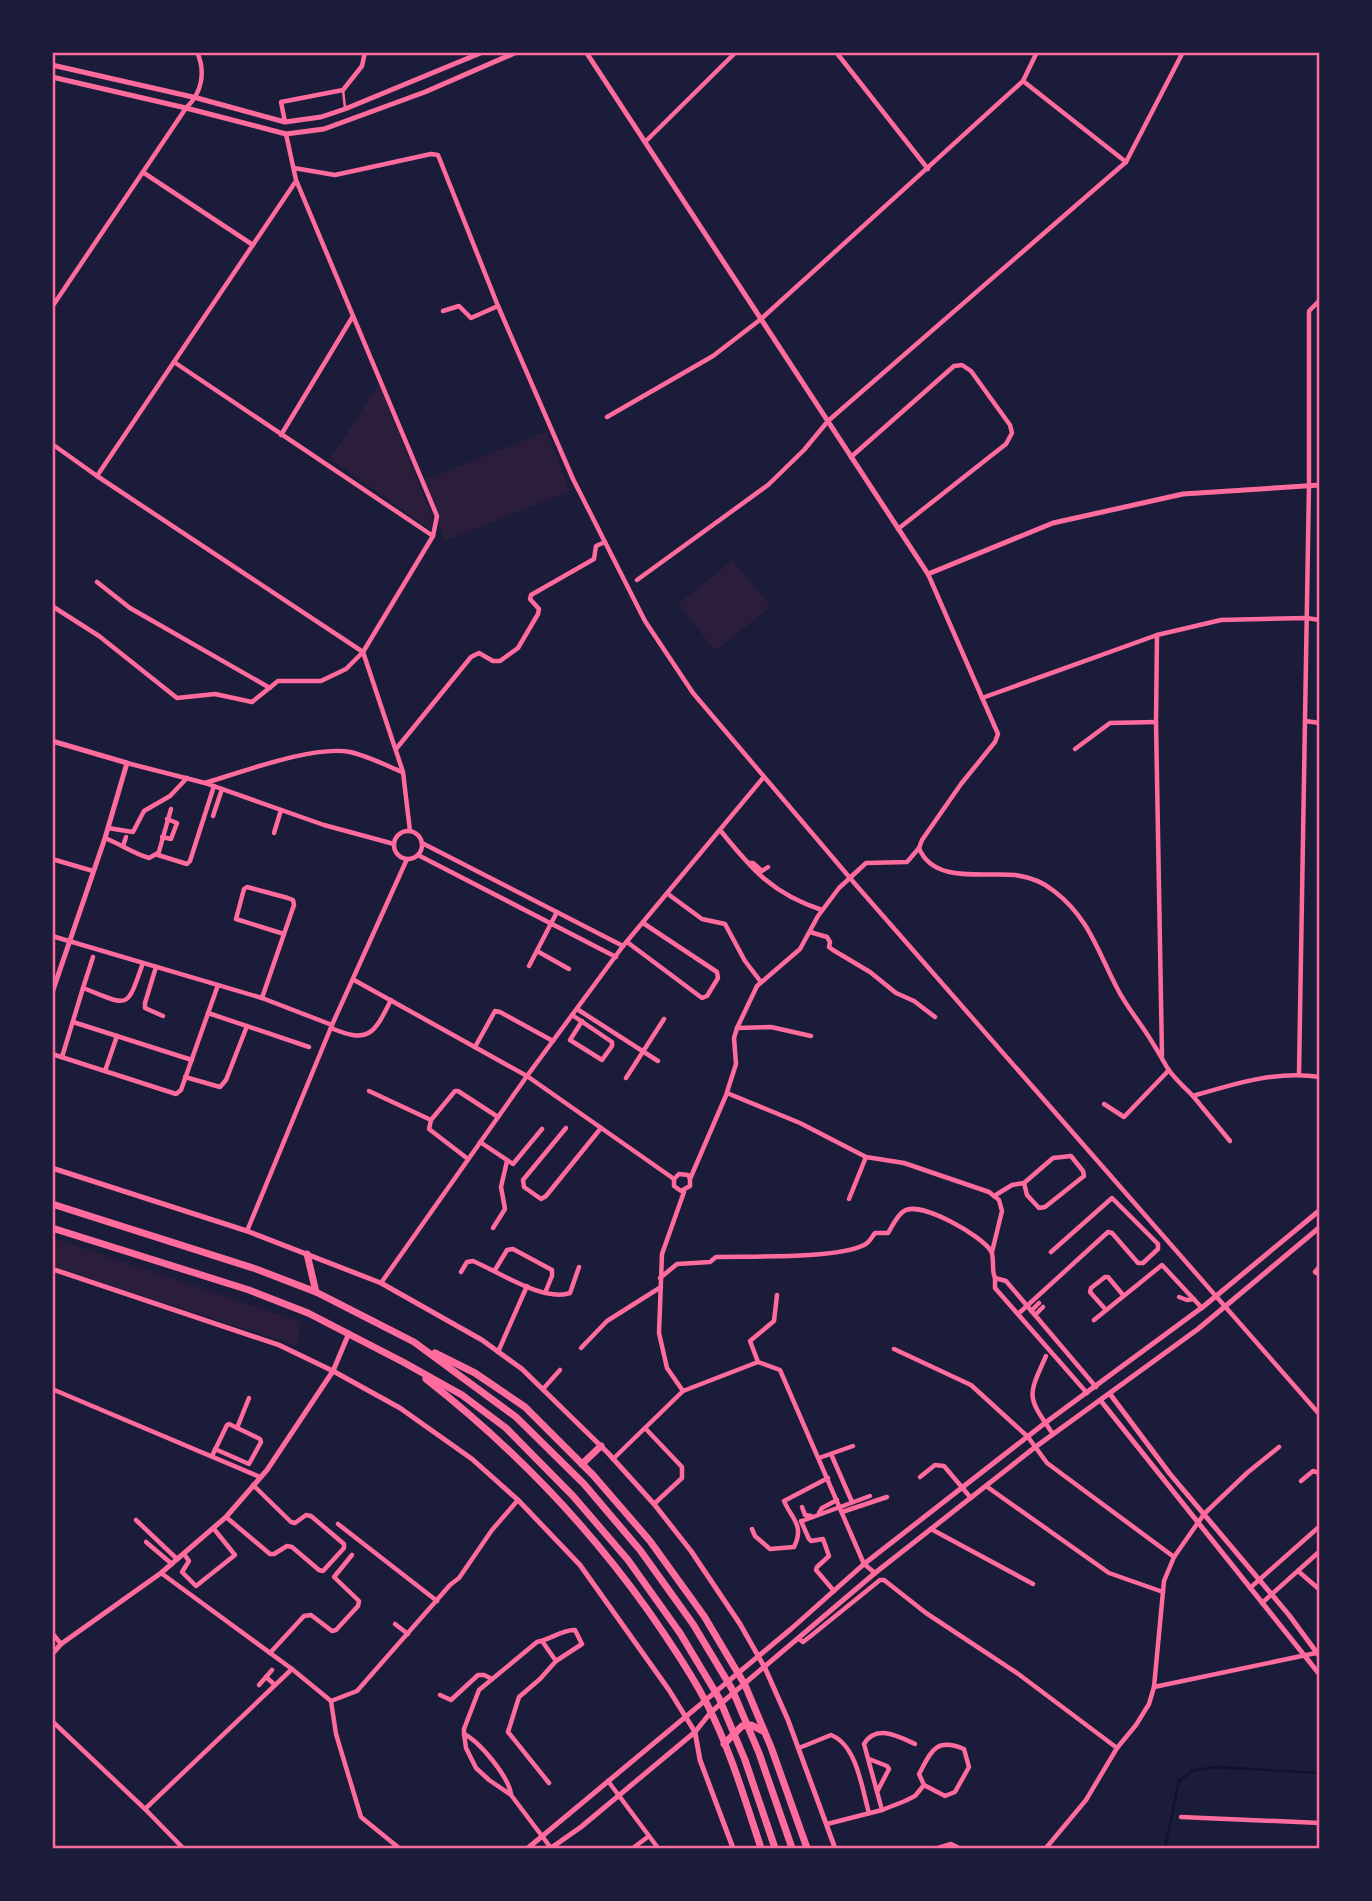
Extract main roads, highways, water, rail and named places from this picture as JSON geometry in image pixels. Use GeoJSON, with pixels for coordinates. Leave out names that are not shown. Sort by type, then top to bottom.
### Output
{"type":"FeatureCollection","features":[{"type":"Feature","properties":{"kind":"highway"},"geometry":{"type":"LineString","coordinates":[[52,1204],[256,1269],[316,1292],[475,1373],[525,1407],[582,1464],[650,1541],[704,1616],[745,1685],[807,1849]]}},
{"type":"Feature","properties":{"kind":"highway"},"geometry":{"type":"LineString","coordinates":[[52,1228],[249,1290],[308,1313],[461,1395],[506,1428],[573,1496],[628,1560],[680,1633],[719,1698],[745,1760],[775,1849]]}},
{"type":"Feature","properties":{"kind":"highway"},"geometry":{"type":"LineString","coordinates":[[307,1254],[316,1292]]}},
{"type":"Feature","properties":{"kind":"highway"},"geometry":{"type":"LineString","coordinates":[[414,1342],[516,1417],[584,1485],[640,1550],[693,1624],[732,1689],[759,1753],[792,1849]]}},
{"type":"Feature","properties":{"kind":"highway"},"geometry":{"type":"LineString","coordinates":[[403,1362],[497,1438],[563,1505],[618,1569],[669,1640],[705,1700],[724,1744],[761,1849]]}},
{"type":"Feature","properties":{"kind":"highway"},"geometry":{"type":"LineString","coordinates":[[582,1464],[601,1446]]}},
{"type":"Feature","properties":{"kind":"highway"},"geometry":{"type":"LineString","coordinates":[[724,1744],[742,1726],[751,1725],[764,1731]]}},
{"type":"Feature","properties":{"kind":"waterway"},"geometry":{"type":"LineString","coordinates":[[1165,1848],[1179,1781],[1192,1771],[1215,1767],[1320,1773]]}}]}
